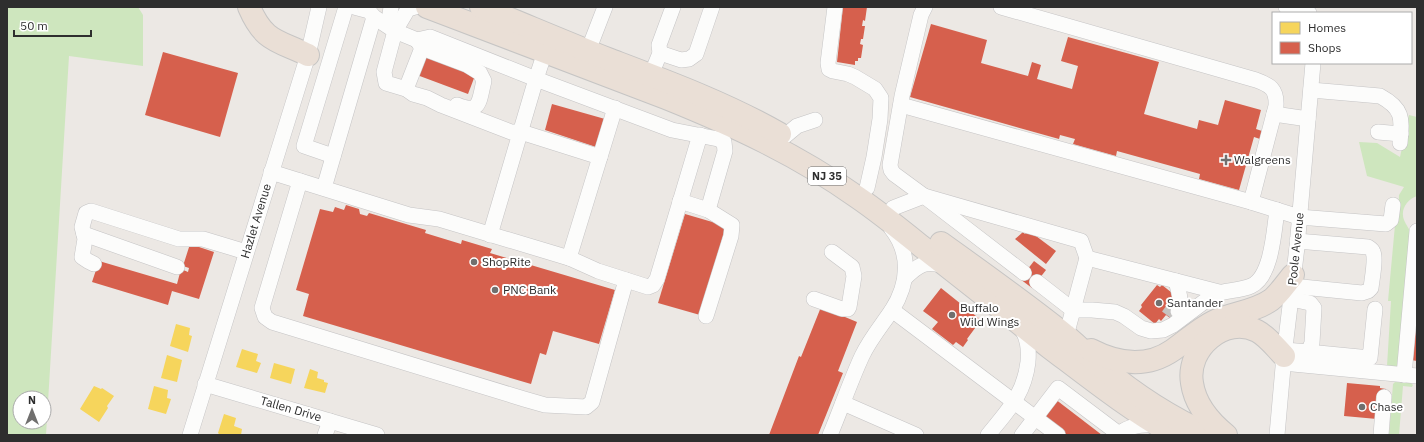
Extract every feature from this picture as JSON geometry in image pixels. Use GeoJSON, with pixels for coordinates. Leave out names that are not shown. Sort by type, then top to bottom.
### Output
{"type":"FeatureCollection","features":[{"type":"Feature","properties":{"kind":"highway"},"geometry":{"type":"LineString","coordinates":[[249,7],[259,27],[266,35],[274,41],[308,55]]}},
{"type":"Feature","properties":{"kind":"highway","name":"NJ 35"},"geometry":{"type":"LineString","coordinates":[[428,7],[696,110],[783,151],[888,212],[977,269],[1067,337],[1102,368],[1130,389],[1178,419],[1209,435]]}},
{"type":"Feature","properties":{"kind":"highway","name":"NJ 35"},"geometry":{"type":"LineString","coordinates":[[481,7],[651,75],[741,113],[785,136],[815,154],[867,188],[888,212],[948,267],[1014,319],[1097,384],[1166,430]]}},
{"type":"Feature","properties":{"kind":"highway"},"geometry":{"type":"LineString","coordinates":[[1067,337],[1111,359],[1132,362],[1148,360],[1164,355],[1213,322],[1230,315],[1259,307],[1292,287]]}},
{"type":"Feature","properties":{"kind":"highway"},"geometry":{"type":"LineString","coordinates":[[1226,435],[1211,421],[1199,404],[1195,395],[1192,382],[1192,372],[1198,351],[1213,335],[1223,330],[1240,326],[1258,331],[1264,335],[1284,356]]}},
{"type":"Feature","properties":{"kind":"street","name":"Hazlet Avenue"},"geometry":{"type":"LineString","coordinates":[[190,435],[308,55],[319,7]]}},
{"type":"Feature","properties":{"kind":"street"},"geometry":{"type":"LineString","coordinates":[[333,156],[304,146],[346,7]]}},
{"type":"Feature","properties":{"kind":"street"},"geometry":{"type":"LineString","coordinates":[[354,7],[369,11],[374,17],[395,31],[467,65],[480,73],[484,81],[482,91],[475,96],[454,104],[438,98],[427,98]]}},
{"type":"Feature","properties":{"kind":"street"},"geometry":{"type":"LineString","coordinates":[[391,7],[390,14],[395,31]]}},
{"type":"Feature","properties":{"kind":"street"},"geometry":{"type":"LineString","coordinates":[[415,7],[408,9],[395,31],[384,72],[386,83],[406,89],[413,94],[427,98],[441,105],[511,132],[521,132],[600,157]]}},
{"type":"Feature","properties":{"kind":"street"},"geometry":{"type":"LineString","coordinates":[[588,51],[605,7]]}},
{"type":"Feature","properties":{"kind":"street"},"geometry":{"type":"LineString","coordinates":[[651,75],[660,53],[660,45],[673,7]]}},
{"type":"Feature","properties":{"kind":"street"},"geometry":{"type":"LineString","coordinates":[[660,53],[681,60],[689,59],[696,54],[712,7]]}},
{"type":"Feature","properties":{"kind":"street"},"geometry":{"type":"LineString","coordinates":[[835,7],[828,68],[830,70],[855,77],[875,89],[880,98],[880,119],[867,188]]}},
{"type":"Feature","properties":{"kind":"street"},"geometry":{"type":"LineString","coordinates":[[925,7],[918,30],[901,105],[890,165],[891,170],[894,174],[1024,273]]}},
{"type":"Feature","properties":{"kind":"street"},"geometry":{"type":"LineString","coordinates":[[1001,7],[1265,83],[1271,87],[1275,92],[1276,99],[1274,114],[1251,202]]}},
{"type":"Feature","properties":{"kind":"street"},"geometry":{"type":"LineString","coordinates":[[1286,7],[1306,12]]}},
{"type":"Feature","properties":{"kind":"street"},"geometry":{"type":"LineString","coordinates":[[324,188],[374,17]]}},
{"type":"Feature","properties":{"kind":"street"},"geometry":{"type":"LineString","coordinates":[[406,89],[420,44],[430,38],[672,130],[718,139],[724,142],[725,151],[708,210]]}},
{"type":"Feature","properties":{"kind":"street"},"geometry":{"type":"LineString","coordinates":[[490,235],[545,52]]}},
{"type":"Feature","properties":{"kind":"street","name":"Poole Avenue"},"geometry":{"type":"LineString","coordinates":[[1276,435],[1297,241],[1313,64]]}},
{"type":"Feature","properties":{"kind":"street"},"geometry":{"type":"LineString","coordinates":[[1311,90],[1380,96],[1388,100],[1401,116],[1401,139],[1378,132]]}},
{"type":"Feature","properties":{"kind":"street"},"geometry":{"type":"LineString","coordinates":[[901,105],[1251,202],[1299,217],[1386,224],[1391,220],[1393,205]]}},
{"type":"Feature","properties":{"kind":"street"},"geometry":{"type":"LineString","coordinates":[[568,258],[615,108]]}},
{"type":"Feature","properties":{"kind":"street"},"geometry":{"type":"LineString","coordinates":[[1274,114],[1308,119]]}},
{"type":"Feature","properties":{"kind":"street"},"geometry":{"type":"LineString","coordinates":[[785,136],[797,126],[815,120]]}},
{"type":"Feature","properties":{"kind":"street"},"geometry":{"type":"LineString","coordinates":[[271,172],[409,215],[439,219],[568,258],[598,271],[648,287],[653,285],[657,279],[700,135]]}},
{"type":"Feature","properties":{"kind":"street"},"geometry":{"type":"LineString","coordinates":[[300,181],[262,308],[265,317],[272,322],[524,399],[545,405],[586,407],[592,402],[626,280]]}},
{"type":"Feature","properties":{"kind":"street"},"geometry":{"type":"LineString","coordinates":[[830,435],[866,349],[892,310],[905,278],[905,258],[902,246],[888,212],[924,196],[1081,241],[1087,258],[1067,337]]}},
{"type":"Feature","properties":{"kind":"street"},"geometry":{"type":"LineString","coordinates":[[680,201],[708,210],[732,225],[731,236],[706,316]]}},
{"type":"Feature","properties":{"kind":"street"},"geometry":{"type":"LineString","coordinates":[[1036,314],[1040,285],[1073,310],[1114,312],[1124,316],[1146,330],[1163,330],[1173,325],[1212,295],[1219,292],[1241,289],[1253,285],[1260,279],[1265,272],[1268,261],[1277,210]]}},
{"type":"Feature","properties":{"kind":"street"},"geometry":{"type":"LineString","coordinates":[[94,264],[82,257],[85,239],[82,227],[83,220],[86,213],[91,211],[179,239],[203,239],[246,252]]}},
{"type":"Feature","properties":{"kind":"street"},"geometry":{"type":"LineString","coordinates":[[1284,356],[1411,376],[1417,231]]}},
{"type":"Feature","properties":{"kind":"street"},"geometry":{"type":"LineString","coordinates":[[84,234],[176,267]]}},
{"type":"Feature","properties":{"kind":"street"},"geometry":{"type":"LineString","coordinates":[[1292,287],[1362,293],[1372,288],[1374,257],[1372,249],[1368,247],[1297,241]]}},
{"type":"Feature","properties":{"kind":"street"},"geometry":{"type":"LineString","coordinates":[[814,299],[842,309],[848,309],[850,307],[854,276],[852,267],[832,252]]}},
{"type":"Feature","properties":{"kind":"street"},"geometry":{"type":"LineString","coordinates":[[1087,258],[1219,292]]}},
{"type":"Feature","properties":{"kind":"street"},"geometry":{"type":"LineString","coordinates":[[977,269],[1007,260]]}},
{"type":"Feature","properties":{"kind":"street"},"geometry":{"type":"LineString","coordinates":[[905,278],[914,269],[924,263],[934,263],[948,267]]}},
{"type":"Feature","properties":{"kind":"street"},"geometry":{"type":"LineString","coordinates":[[1157,330],[1174,311],[1176,281]]}},
{"type":"Feature","properties":{"kind":"street"},"geometry":{"type":"LineString","coordinates":[[1292,287],[1314,308],[1312,343],[1308,352]]}},
{"type":"Feature","properties":{"kind":"street"},"geometry":{"type":"LineString","coordinates":[[1284,356],[1308,352],[1370,358],[1375,309]]}},
{"type":"Feature","properties":{"kind":"street"},"geometry":{"type":"LineString","coordinates":[[892,310],[1058,435]]}},
{"type":"Feature","properties":{"kind":"street"},"geometry":{"type":"LineString","coordinates":[[988,435],[1014,402],[1021,391],[1025,378],[1029,349],[1026,335],[1014,319]]}},
{"type":"Feature","properties":{"kind":"street"},"geometry":{"type":"LineString","coordinates":[[1381,435],[1386,373]]}},
{"type":"Feature","properties":{"kind":"street","name":"Tallen Drive"},"geometry":{"type":"LineString","coordinates":[[205,384],[327,428],[377,435]]}},
{"type":"Feature","properties":{"kind":"street"},"geometry":{"type":"LineString","coordinates":[[1022,435],[1058,388],[1118,434],[1133,426],[1166,430]]}},
{"type":"Feature","properties":{"kind":"street"},"geometry":{"type":"LineString","coordinates":[[843,403],[916,435]]}},
{"type":"Feature","properties":{"kind":"green space"},"geometry":{"type":"Polygon","coordinates":[[[7,7],[138,7],[143,15],[143,66],[69,56],[49,390],[12,390],[12,430],[46,430],[46,435],[7,435],[7,7]]]}},
{"type":"Feature","properties":{"kind":"green space"},"geometry":{"type":"Polygon","coordinates":[[[1409,115],[1417,117],[1417,196],[1413,197],[1407,202],[1403,212],[1404,220],[1412,235],[1401,367],[1387,366],[1391,301],[1388,301],[1395,225],[1398,219],[1399,195],[1404,187],[1367,176],[1359,142],[1377,143],[1400,157],[1409,115]]]}},
{"type":"Feature","properties":{"kind":"green space"},"geometry":{"type":"Polygon","coordinates":[[[1395,382],[1411,383],[1413,385],[1412,387],[1403,386],[1399,435],[1389,435],[1393,384],[1395,382]]]}},
{"type":"Feature","properties":{"kind":"building: Homes"},"geometry":{"type":"Polygon","coordinates":[[[176,324],[190,328],[189,335],[192,336],[188,352],[170,346],[176,324]]]}},
{"type":"Feature","properties":{"kind":"building: Homes"},"geometry":{"type":"Polygon","coordinates":[[[242,349],[258,354],[256,361],[261,363],[257,373],[236,367],[242,349]]]}},
{"type":"Feature","properties":{"kind":"building: Homes"},"geometry":{"type":"Polygon","coordinates":[[[167,355],[182,360],[177,382],[161,378],[167,355]]]}},
{"type":"Feature","properties":{"kind":"building: Homes"},"geometry":{"type":"Polygon","coordinates":[[[274,363],[295,369],[291,384],[270,378],[274,363]]]}},
{"type":"Feature","properties":{"kind":"building: Homes"},"geometry":{"type":"Polygon","coordinates":[[[310,369],[318,372],[317,378],[328,383],[325,393],[304,388],[310,369]]]}},
{"type":"Feature","properties":{"kind":"building: Homes"},"geometry":{"type":"Polygon","coordinates":[[[94,386],[101,389],[102,388],[114,396],[99,422],[80,409],[94,386]]]}},
{"type":"Feature","properties":{"kind":"building: Homes"},"geometry":{"type":"Polygon","coordinates":[[[154,386],[168,390],[167,398],[171,399],[166,414],[148,409],[154,386]]]}},
{"type":"Feature","properties":{"kind":"building: Homes"},"geometry":{"type":"Polygon","coordinates":[[[224,414],[236,418],[234,426],[242,429],[241,435],[220,435],[218,433],[224,414]]]}},
{"type":"Feature","properties":{"kind":"building: Shops"},"geometry":{"type":"Polygon","coordinates":[[[843,7],[867,7],[865,21],[863,20],[862,26],[865,26],[863,39],[861,39],[860,44],[863,45],[861,58],[858,58],[858,61],[855,61],[855,65],[837,62],[843,7]]]}},
{"type":"Feature","properties":{"kind":"building: Shops"},"geometry":{"type":"Polygon","coordinates":[[[931,24],[987,40],[981,63],[1028,76],[1032,62],[1041,65],[1037,79],[1072,89],[1078,66],[1061,61],[1068,37],[1159,62],[1144,114],[1197,129],[1199,120],[1218,125],[1225,100],[1261,110],[1256,129],[1262,131],[1260,139],[1254,137],[1239,190],[1199,179],[1200,174],[1117,151],[1116,156],[1073,144],[1075,139],[1060,135],[1059,139],[910,97],[931,24]]]}},
{"type":"Feature","properties":{"kind":"building: Shops"},"geometry":{"type":"Polygon","coordinates":[[[163,52],[238,73],[220,137],[145,115],[163,52]]]}},
{"type":"Feature","properties":{"kind":"building: Shops"},"geometry":{"type":"Polygon","coordinates":[[[425,52],[476,73],[468,94],[417,75],[425,52]]]}},
{"type":"Feature","properties":{"kind":"building: Shops"},"geometry":{"type":"Polygon","coordinates":[[[552,104],[605,119],[596,147],[545,130],[552,104]]]}},
{"type":"Feature","properties":{"kind":"building: Shops"},"geometry":{"type":"Polygon","coordinates":[[[346,205],[359,209],[360,214],[367,216],[369,213],[426,230],[425,233],[461,244],[462,240],[492,249],[490,253],[615,290],[599,344],[553,331],[546,355],[540,353],[531,384],[303,316],[309,294],[296,290],[320,209],[333,212],[335,207],[344,210],[346,205]]]}},
{"type":"Feature","properties":{"kind":"building: Shops"},"geometry":{"type":"Polygon","coordinates":[[[685,214],[726,226],[700,315],[658,303],[685,214]]]}},
{"type":"Feature","properties":{"kind":"building: Shops"},"geometry":{"type":"Polygon","coordinates":[[[1028,230],[1056,251],[1046,264],[1015,239],[1023,232],[1025,234],[1028,230]]]}},
{"type":"Feature","properties":{"kind":"building: Shops"},"geometry":{"type":"Polygon","coordinates":[[[190,244],[214,252],[199,299],[172,291],[168,305],[92,282],[99,261],[177,284],[181,269],[188,272],[189,268],[183,266],[190,244]]]}},
{"type":"Feature","properties":{"kind":"building: Shops"},"geometry":{"type":"Polygon","coordinates":[[[1034,261],[1046,270],[1032,288],[1020,279],[1034,261]]]}},
{"type":"Feature","properties":{"kind":"building: Shops","name":"Santander"},"geometry":{"type":"Polygon","coordinates":[[[1157,285],[1160,287],[1162,285],[1176,296],[1174,321],[1166,315],[1161,321],[1159,319],[1155,324],[1139,311],[1142,307],[1141,305],[1157,285]]]}},
{"type":"Feature","properties":{"kind":"building: Shops","name":"Buffalo Wild Wings"},"geometry":{"type":"Polygon","coordinates":[[[941,288],[981,320],[963,347],[956,342],[953,345],[932,329],[938,322],[923,311],[941,288]]]}},
{"type":"Feature","properties":{"kind":"building: Shops"},"geometry":{"type":"Polygon","coordinates":[[[821,307],[857,322],[838,371],[843,373],[818,435],[769,435],[799,356],[801,357],[821,307]]]}},
{"type":"Feature","properties":{"kind":"building: Shops"},"geometry":{"type":"Polygon","coordinates":[[[1417,308],[1417,361],[1411,360],[1417,308]]]}},
{"type":"Feature","properties":{"kind":"building: Shops","name":"Chase"},"geometry":{"type":"Polygon","coordinates":[[[1347,383],[1380,386],[1380,388],[1386,389],[1386,398],[1377,419],[1344,416],[1347,383]]]}},
{"type":"Feature","properties":{"kind":"building: Shops"},"geometry":{"type":"Polygon","coordinates":[[[1055,399],[1102,435],[1064,435],[1041,418],[1055,399]]]}},
{"type":"Feature","properties":{"kind":"tunnel"},"geometry":{"type":"LineString","coordinates":[[1168,316],[1174,308]]}},
{"type":"Feature","properties":{"kind":"place","name":"Walgreens"},"geometry":{"type":"Point","coordinates":[1226,160]}},
{"type":"Feature","properties":{"kind":"place","name":"ShopRite"},"geometry":{"type":"Point","coordinates":[474,262]}},
{"type":"Feature","properties":{"kind":"place","name":"PNC Bank"},"geometry":{"type":"Point","coordinates":[495,290]}},
{"type":"Feature","properties":{"kind":"place","name":"Santander"},"geometry":{"type":"Point","coordinates":[1159,303]}},
{"type":"Feature","properties":{"kind":"place","name":"Buffalo Wild Wings"},"geometry":{"type":"Point","coordinates":[952,315]}},
{"type":"Feature","properties":{"kind":"place","name":"Chase"},"geometry":{"type":"Point","coordinates":[1362,407]}}]}
